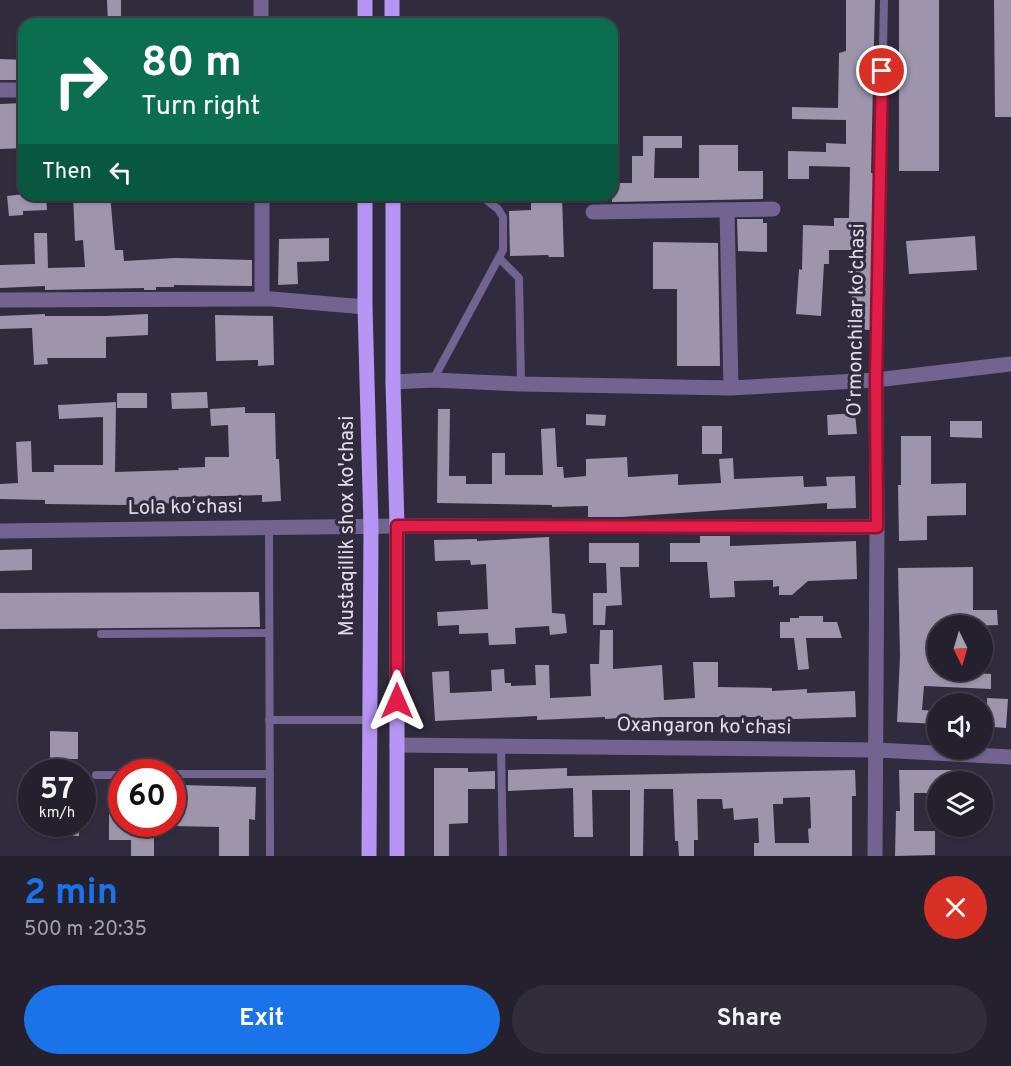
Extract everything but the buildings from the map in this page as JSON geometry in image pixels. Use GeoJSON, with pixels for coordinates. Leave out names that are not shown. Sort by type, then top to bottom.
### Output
{"type":"FeatureCollection","features":[{"type":"Feature","properties":{"kind":"main road"},"geometry":{"type":"LineString","coordinates":[[365,0],[365,18]]}},
{"type":"Feature","properties":{"kind":"main road"},"geometry":{"type":"LineString","coordinates":[[393,0],[393,18]]}},
{"type":"Feature","properties":{"kind":"main road","name":"Mustaqillik shox ko'chasi"},"geometry":{"type":"LineString","coordinates":[[365,201],[365,307],[371,527],[369,856]]}},
{"type":"Feature","properties":{"kind":"main road"},"geometry":{"type":"LineString","coordinates":[[393,201],[393,382],[397,526],[397,856]]}},
{"type":"Feature","properties":{"kind":"street"},"geometry":{"type":"LineString","coordinates":[[261,0],[261,18]]}},
{"type":"Feature","properties":{"kind":"street"},"geometry":{"type":"LineString","coordinates":[[0,90],[18,90]]}},
{"type":"Feature","properties":{"kind":"street"},"geometry":{"type":"LineString","coordinates":[[262,201],[262,299]]}},
{"type":"Feature","properties":{"kind":"street"},"geometry":{"type":"LineString","coordinates":[[593,212],[773,209]]}},
{"type":"Feature","properties":{"kind":"street"},"geometry":{"type":"LineString","coordinates":[[727,210],[731,388]]}},
{"type":"Feature","properties":{"kind":"street"},"geometry":{"type":"LineString","coordinates":[[0,300],[262,299],[365,307]]}},
{"type":"Feature","properties":{"kind":"street"},"geometry":{"type":"LineString","coordinates":[[393,382],[433,380],[731,388],[876,380],[1011,364]]}},
{"type":"Feature","properties":{"kind":"street","name":"Oʻrmonchilar koʻchasi"},"geometry":{"type":"LineString","coordinates":[[875,856],[876,380]]}},
{"type":"Feature","properties":{"kind":"street","name":"Lola koʻchasi"},"geometry":{"type":"LineString","coordinates":[[0,531],[397,526],[877,527]]}},
{"type":"Feature","properties":{"kind":"street","name":"Oxangaron koʻchasi"},"geometry":{"type":"LineString","coordinates":[[397,745],[877,750],[1011,758]]}},
{"type":"Feature","properties":{"kind":"lane","name":"Oʻrmonchilar koʻchasi"},"geometry":{"type":"LineString","coordinates":[[876,380],[884,0]]}},
{"type":"Feature","properties":{"kind":"lane"},"geometry":{"type":"LineString","coordinates":[[433,380],[503,250],[503,218],[498,209],[488,201]]}},
{"type":"Feature","properties":{"kind":"lane"},"geometry":{"type":"LineString","coordinates":[[499,258],[519,278],[521,384]]}},
{"type":"Feature","properties":{"kind":"lane"},"geometry":{"type":"LineString","coordinates":[[268,528],[270,856]]}},
{"type":"Feature","properties":{"kind":"lane"},"geometry":{"type":"LineString","coordinates":[[101,634],[269,633]]}},
{"type":"Feature","properties":{"kind":"lane"},"geometry":{"type":"LineString","coordinates":[[270,720],[369,720]]}},
{"type":"Feature","properties":{"kind":"lane"},"geometry":{"type":"LineString","coordinates":[[501,745],[503,856]]}},
{"type":"Feature","properties":{"kind":"lane"},"geometry":{"type":"LineString","coordinates":[[186,774],[270,774]]}},
{"type":"Feature","properties":{"kind":"lane"},"geometry":{"type":"LineString","coordinates":[[96,775],[108,775]]}},
{"type":"Feature","properties":{"kind":"route"},"geometry":{"type":"LineString","coordinates":[[397,701],[397,526],[877,527],[876,380],[882,71]]}}]}
